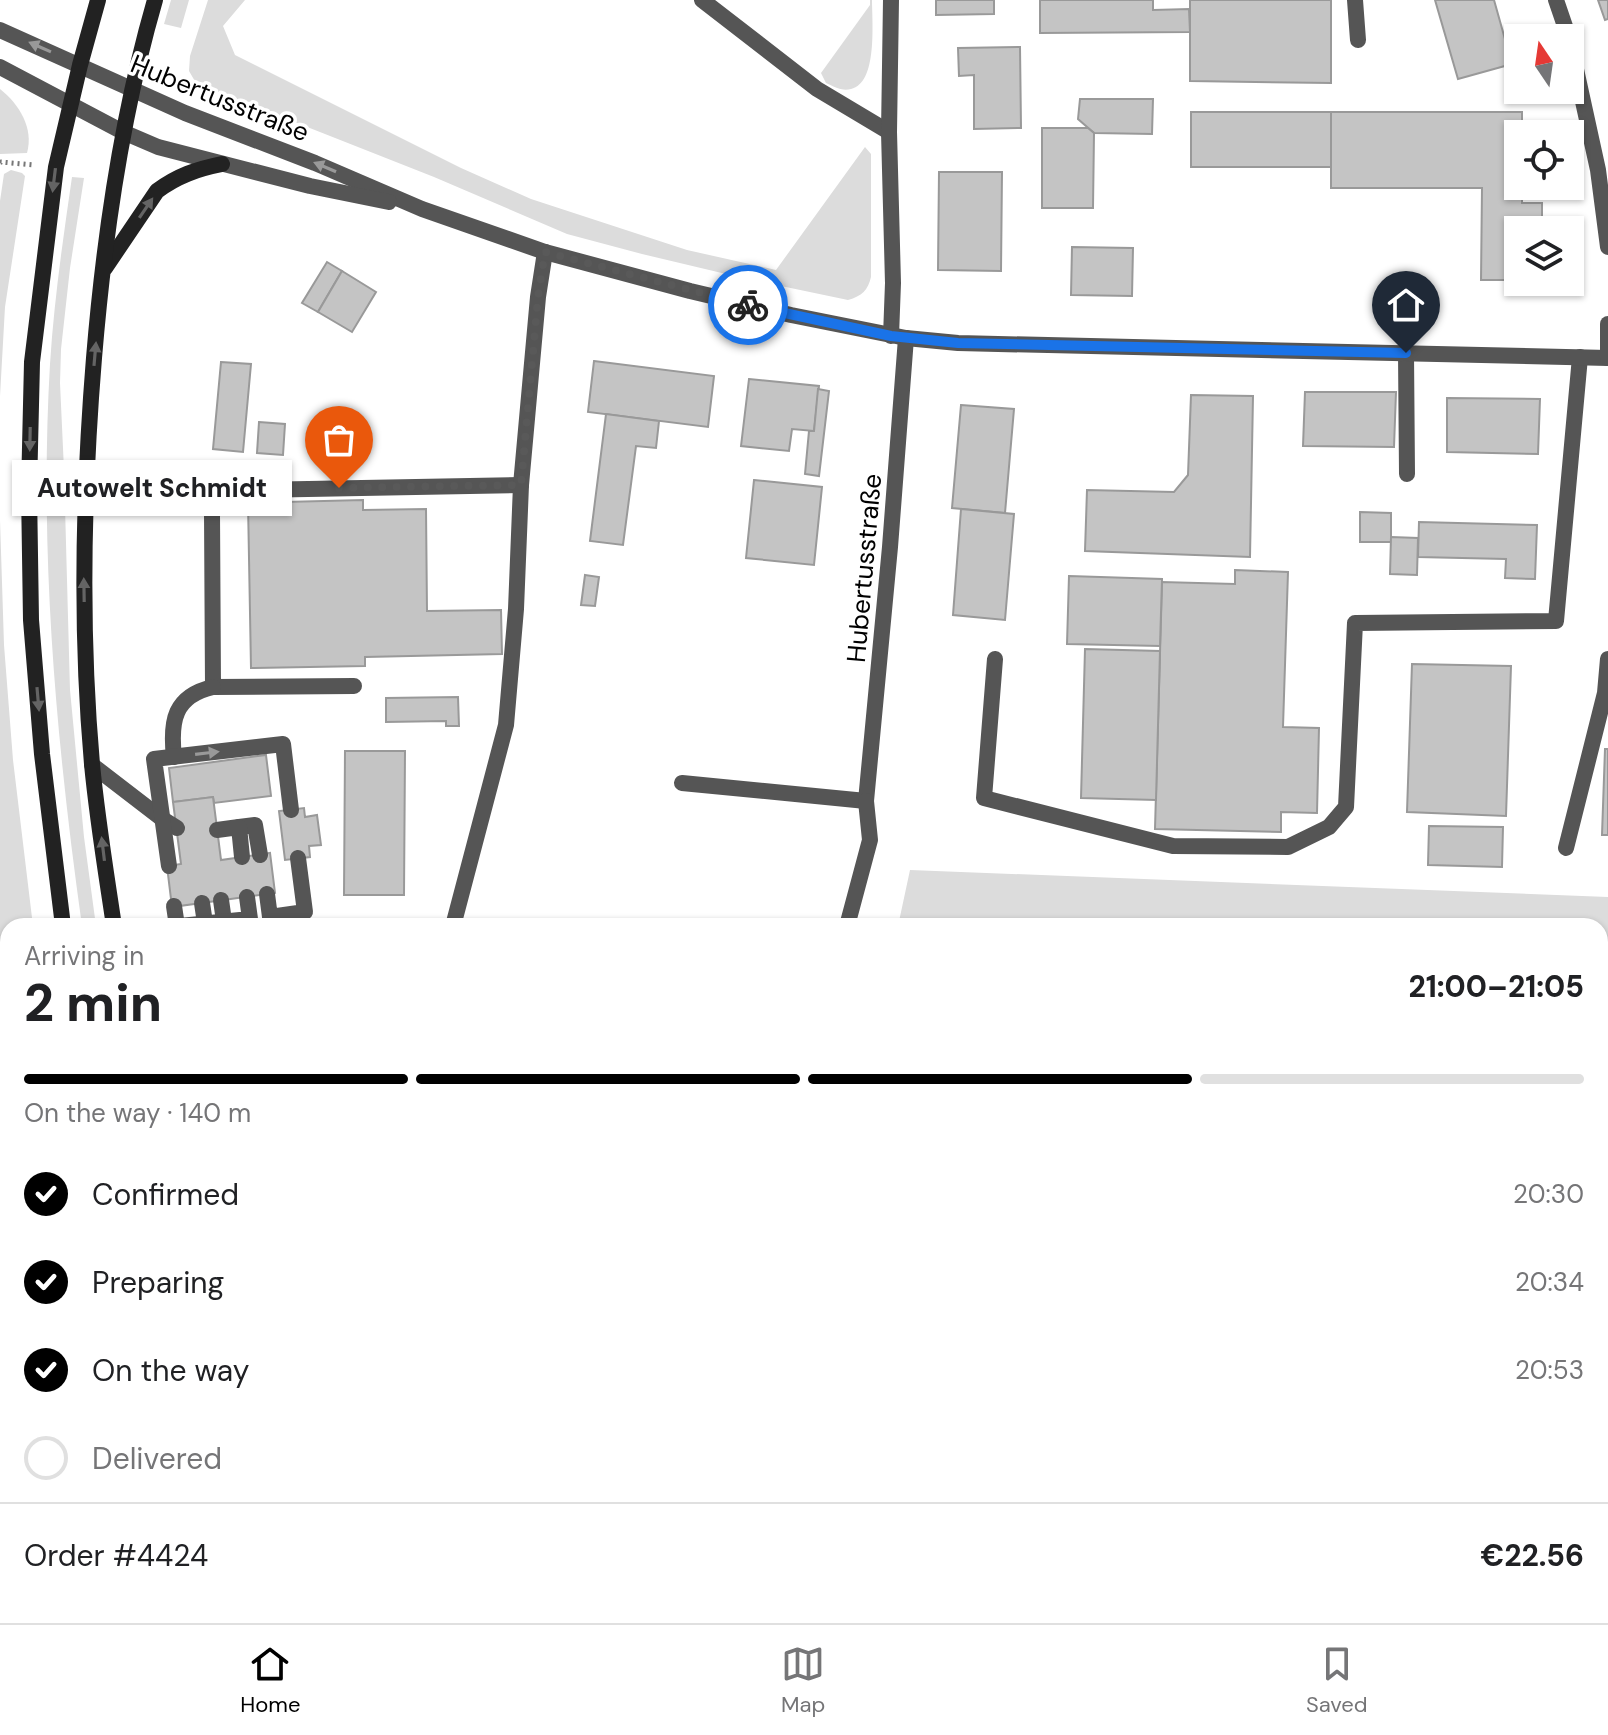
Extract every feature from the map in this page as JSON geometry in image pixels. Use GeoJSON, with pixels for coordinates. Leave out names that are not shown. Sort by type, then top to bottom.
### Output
{"type":"FeatureCollection","features":[{"type":"Feature","properties":{"kind":"main road"},"geometry":{"type":"LineString","coordinates":[[62,918],[42,754],[31,620],[29,490],[32,362],[56,167],[98,0]]}},
{"type":"Feature","properties":{"kind":"main road"},"geometry":{"type":"LineString","coordinates":[[113,918],[92,765],[85,656],[84,549],[88,431],[101,272],[123,132],[155,0]]}},
{"type":"Feature","properties":{"kind":"main road"},"geometry":{"type":"LineString","coordinates":[[101,272],[157,191],[190,171],[222,164]]}},
{"type":"Feature","properties":{"kind":"street"},"geometry":{"type":"LineString","coordinates":[[702,0],[817,89],[889,132]]}},
{"type":"Feature","properties":{"kind":"street","name":"Hubertusstraße"},"geometry":{"type":"LineString","coordinates":[[849,918],[870,840],[866,801],[890,547],[899,337],[893,283],[889,132],[891,0]]}},
{"type":"Feature","properties":{"kind":"street"},"geometry":{"type":"LineString","coordinates":[[1355,0],[1358,40]]}},
{"type":"Feature","properties":{"kind":"street"},"geometry":{"type":"LineString","coordinates":[[1556,0],[1564,24]]}},
{"type":"Feature","properties":{"kind":"street","name":"Hubertusstraße"},"geometry":{"type":"LineString","coordinates":[[0,30],[185,113],[315,163],[422,209],[545,252],[690,291],[899,337],[958,343],[1608,358],[1608,324]]}},
{"type":"Feature","properties":{"kind":"street","name":"Hubertusstraße"},"geometry":{"type":"LineString","coordinates":[[0,67],[123,132],[158,147],[310,186],[422,209]]}},
{"type":"Feature","properties":{"kind":"street"},"geometry":{"type":"LineString","coordinates":[[1583,104],[1598,170],[1608,247]]}},
{"type":"Feature","properties":{"kind":"street"},"geometry":{"type":"LineString","coordinates":[[455,918],[506,725],[516,609],[521,485],[545,252]]}},
{"type":"Feature","properties":{"kind":"street"},"geometry":{"type":"LineString","coordinates":[[1406,353],[1407,474]]}},
{"type":"Feature","properties":{"kind":"street"},"geometry":{"type":"LineString","coordinates":[[995,659],[984,798],[1173,846],[1288,847],[1329,827],[1346,807],[1355,623],[1556,621],[1580,357]]}},
{"type":"Feature","properties":{"kind":"street"},"geometry":{"type":"LineString","coordinates":[[213,687],[212,513],[223,497],[248,490],[521,485]]}},
{"type":"Feature","properties":{"kind":"street"},"geometry":{"type":"LineString","coordinates":[[1566,848],[1605,693],[1608,659]]}},
{"type":"Feature","properties":{"kind":"street"},"geometry":{"type":"LineString","coordinates":[[174,757],[172,722],[186,699],[200,690],[213,687],[354,686]]}},
{"type":"Feature","properties":{"kind":"street"},"geometry":{"type":"LineString","coordinates":[[169,866],[154,759],[283,744],[291,810]]}},
{"type":"Feature","properties":{"kind":"street"},"geometry":{"type":"LineString","coordinates":[[92,765],[177,828]]}},
{"type":"Feature","properties":{"kind":"street"},"geometry":{"type":"LineString","coordinates":[[682,783],[866,801]]}},
{"type":"Feature","properties":{"kind":"street"},"geometry":{"type":"LineString","coordinates":[[217,830],[255,825],[260,855]]}},
{"type":"Feature","properties":{"kind":"street"},"geometry":{"type":"LineString","coordinates":[[239,827],[242,857]]}},
{"type":"Feature","properties":{"kind":"street"},"geometry":{"type":"LineString","coordinates":[[267,894],[270,917],[305,912],[298,858]]}},
{"type":"Feature","properties":{"kind":"street"},"geometry":{"type":"LineString","coordinates":[[247,897],[250,918]]}},
{"type":"Feature","properties":{"kind":"street"},"geometry":{"type":"LineString","coordinates":[[221,900],[224,918]]}},
{"type":"Feature","properties":{"kind":"street"},"geometry":{"type":"LineString","coordinates":[[202,903],[204,918]]}},
{"type":"Feature","properties":{"kind":"street"},"geometry":{"type":"LineString","coordinates":[[174,906],[176,918]]}},
{"type":"Feature","properties":{"kind":"path"},"geometry":{"type":"LineString","coordinates":[[0,163],[43,166]]}},
{"type":"Feature","properties":{"kind":"shaded area"},"geometry":{"type":"Polygon","coordinates":[[[171,0],[189,0],[181,28],[164,24],[171,0]]]}},
{"type":"Feature","properties":{"kind":"shaded area"},"geometry":{"type":"Polygon","coordinates":[[[208,0],[245,0],[223,26],[235,55],[461,168],[531,199],[687,250],[776,270],[865,147],[871,154],[871,277],[868,286],[864,292],[848,300],[747,279],[567,234],[434,177],[196,83],[189,71],[190,56],[208,0]]]}},
{"type":"Feature","properties":{"kind":"shaded area"},"geometry":{"type":"Polygon","coordinates":[[[870,0],[872,50],[866,76],[851,89],[844,90],[826,83],[821,73],[870,5],[870,0]]]}},
{"type":"Feature","properties":{"kind":"shaded area"},"geometry":{"type":"Polygon","coordinates":[[[0,89],[13,102],[27,126],[27,153],[0,154],[0,89]]]}},
{"type":"Feature","properties":{"kind":"shaded area"},"geometry":{"type":"Polygon","coordinates":[[[11,170],[25,176],[5,307],[0,396],[0,201],[4,174],[11,170]]]}},
{"type":"Feature","properties":{"kind":"shaded area"},"geometry":{"type":"Polygon","coordinates":[[[72,177],[84,178],[70,268],[60,383],[70,690],[95,918],[81,918],[64,786],[52,645],[47,434],[56,293],[72,177]]]}},
{"type":"Feature","properties":{"kind":"shaded area"},"geometry":{"type":"Polygon","coordinates":[[[0,520],[4,645],[13,760],[32,918],[0,918],[0,520]]]}},
{"type":"Feature","properties":{"kind":"shaded area"},"geometry":{"type":"Polygon","coordinates":[[[910,870],[1608,897],[1608,918],[900,918],[910,870]]]}},
{"type":"Feature","properties":{"kind":"building"},"geometry":{"type":"Polygon","coordinates":[[[936,0],[994,0],[994,14],[936,15],[936,0]]]}},
{"type":"Feature","properties":{"kind":"building"},"geometry":{"type":"Polygon","coordinates":[[[1040,0],[1153,0],[1153,10],[1189,9],[1190,32],[1040,33],[1040,0]]]}},
{"type":"Feature","properties":{"kind":"building"},"geometry":{"type":"Polygon","coordinates":[[[1190,0],[1331,0],[1331,83],[1190,81],[1190,0]]]}},
{"type":"Feature","properties":{"kind":"building"},"geometry":{"type":"Polygon","coordinates":[[[1435,0],[1494,0],[1504,36],[1504,66],[1458,79],[1435,0]]]}},
{"type":"Feature","properties":{"kind":"building"},"geometry":{"type":"Polygon","coordinates":[[[1598,0],[1608,0],[1608,19],[1605,20],[1598,0]]]}},
{"type":"Feature","properties":{"kind":"building"},"geometry":{"type":"Polygon","coordinates":[[[1020,47],[1021,128],[974,129],[974,75],[959,76],[958,48],[1020,47]]]}},
{"type":"Feature","properties":{"kind":"building"},"geometry":{"type":"Polygon","coordinates":[[[1080,99],[1153,99],[1152,134],[1094,133],[1078,119],[1080,99]]]}},
{"type":"Feature","properties":{"kind":"building"},"geometry":{"type":"Polygon","coordinates":[[[1191,112],[1331,112],[1331,167],[1191,167],[1191,112]]]}},
{"type":"Feature","properties":{"kind":"building"},"geometry":{"type":"Polygon","coordinates":[[[1331,112],[1522,112],[1522,120],[1504,120],[1504,200],[1542,203],[1542,216],[1504,216],[1504,280],[1481,280],[1482,188],[1331,188],[1331,112]]]}},
{"type":"Feature","properties":{"kind":"building"},"geometry":{"type":"Polygon","coordinates":[[[1042,128],[1088,128],[1094,133],[1093,208],[1042,208],[1042,128]]]}},
{"type":"Feature","properties":{"kind":"building"},"geometry":{"type":"Polygon","coordinates":[[[939,172],[1002,172],[1001,271],[938,270],[939,172]]]}},
{"type":"Feature","properties":{"kind":"building"},"geometry":{"type":"Polygon","coordinates":[[[1072,247],[1133,248],[1132,296],[1071,295],[1072,247]]]}},
{"type":"Feature","properties":{"kind":"building"},"geometry":{"type":"Polygon","coordinates":[[[327,262],[342,271],[318,312],[302,303],[327,262]]]}},
{"type":"Feature","properties":{"kind":"building"},"geometry":{"type":"Polygon","coordinates":[[[342,271],[376,292],[352,332],[318,312],[342,271]]]}},
{"type":"Feature","properties":{"kind":"building"},"geometry":{"type":"Polygon","coordinates":[[[594,361],[714,376],[708,427],[588,412],[594,361]]]}},
{"type":"Feature","properties":{"kind":"building"},"geometry":{"type":"Polygon","coordinates":[[[221,362],[251,364],[243,452],[213,449],[221,362]]]}},
{"type":"Feature","properties":{"kind":"building"},"geometry":{"type":"Polygon","coordinates":[[[749,379],[819,386],[814,431],[792,429],[789,451],[741,446],[749,379]]]}},
{"type":"Feature","properties":{"kind":"building"},"geometry":{"type":"Polygon","coordinates":[[[818,389],[829,391],[819,476],[805,474],[809,431],[814,431],[818,389]]]}},
{"type":"Feature","properties":{"kind":"building"},"geometry":{"type":"Polygon","coordinates":[[[1305,392],[1396,392],[1394,447],[1303,446],[1305,392]]]}},
{"type":"Feature","properties":{"kind":"building"},"geometry":{"type":"Polygon","coordinates":[[[1191,395],[1253,396],[1250,557],[1085,551],[1087,490],[1174,492],[1188,475],[1191,395]]]}},
{"type":"Feature","properties":{"kind":"building"},"geometry":{"type":"Polygon","coordinates":[[[1447,398],[1540,399],[1538,454],[1447,452],[1447,398]]]}},
{"type":"Feature","properties":{"kind":"building"},"geometry":{"type":"Polygon","coordinates":[[[961,405],[1014,409],[1005,513],[952,508],[961,405]]]}},
{"type":"Feature","properties":{"kind":"building"},"geometry":{"type":"Polygon","coordinates":[[[606,414],[659,421],[656,448],[636,446],[623,545],[590,541],[606,414]]]}},
{"type":"Feature","properties":{"kind":"building"},"geometry":{"type":"Polygon","coordinates":[[[259,422],[285,424],[283,455],[257,453],[259,422]]]}},
{"type":"Feature","properties":{"kind":"building"},"geometry":{"type":"Polygon","coordinates":[[[754,480],[822,487],[814,565],[746,558],[754,480]]]}},
{"type":"Feature","properties":{"kind":"building"},"geometry":{"type":"Polygon","coordinates":[[[363,500],[363,510],[426,509],[427,611],[501,610],[502,654],[365,657],[365,666],[251,668],[248,503],[363,500]]]}},
{"type":"Feature","properties":{"kind":"building"},"geometry":{"type":"Polygon","coordinates":[[[961,509],[1014,514],[1005,620],[953,615],[961,509]]]}},
{"type":"Feature","properties":{"kind":"building"},"geometry":{"type":"Polygon","coordinates":[[[1360,512],[1391,513],[1391,542],[1360,542],[1360,512]]]}},
{"type":"Feature","properties":{"kind":"building"},"geometry":{"type":"Polygon","coordinates":[[[1419,522],[1537,525],[1535,579],[1505,578],[1506,559],[1418,557],[1419,522]]]}},
{"type":"Feature","properties":{"kind":"building"},"geometry":{"type":"Polygon","coordinates":[[[1391,537],[1418,538],[1417,575],[1390,574],[1391,537]]]}},
{"type":"Feature","properties":{"kind":"building"},"geometry":{"type":"Polygon","coordinates":[[[1235,570],[1288,572],[1283,727],[1319,728],[1317,813],[1281,812],[1281,832],[1155,829],[1162,582],[1235,584],[1235,570]]]}},
{"type":"Feature","properties":{"kind":"building"},"geometry":{"type":"Polygon","coordinates":[[[585,575],[599,577],[595,606],[581,605],[585,575]]]}},
{"type":"Feature","properties":{"kind":"building"},"geometry":{"type":"Polygon","coordinates":[[[1069,576],[1162,579],[1160,646],[1067,644],[1069,576]]]}},
{"type":"Feature","properties":{"kind":"building"},"geometry":{"type":"Polygon","coordinates":[[[1085,649],[1160,651],[1156,800],[1081,798],[1085,649]]]}},
{"type":"Feature","properties":{"kind":"building"},"geometry":{"type":"Polygon","coordinates":[[[1412,664],[1511,666],[1506,816],[1407,812],[1412,664]]]}},
{"type":"Feature","properties":{"kind":"building"},"geometry":{"type":"Polygon","coordinates":[[[458,697],[459,726],[446,726],[446,721],[386,722],[386,698],[458,697]]]}},
{"type":"Feature","properties":{"kind":"building"},"geometry":{"type":"Polygon","coordinates":[[[1605,749],[1608,749],[1608,835],[1602,835],[1605,749]]]}},
{"type":"Feature","properties":{"kind":"building"},"geometry":{"type":"Polygon","coordinates":[[[345,751],[405,751],[404,895],[344,895],[345,751]]]}},
{"type":"Feature","properties":{"kind":"building"},"geometry":{"type":"Polygon","coordinates":[[[266,755],[271,796],[214,803],[213,797],[173,802],[169,768],[266,755]]]}},
{"type":"Feature","properties":{"kind":"building"},"geometry":{"type":"Polygon","coordinates":[[[213,797],[221,860],[270,853],[275,893],[172,907],[167,866],[181,864],[173,802],[213,797]]]}},
{"type":"Feature","properties":{"kind":"building"},"geometry":{"type":"Polygon","coordinates":[[[304,808],[305,817],[317,815],[321,845],[309,846],[310,857],[285,860],[279,811],[304,808]]]}},
{"type":"Feature","properties":{"kind":"building"},"geometry":{"type":"Polygon","coordinates":[[[1429,826],[1503,827],[1502,867],[1428,865],[1429,826]]]}},
{"type":"Feature","properties":{"kind":"way so far"},"geometry":{"type":"LineString","coordinates":[[339,488],[521,485],[545,252],[748,305]]}},
{"type":"Feature","properties":{"kind":"place","name":"Autowelt Schmidt"},"geometry":{"type":"Point","coordinates":[339,488]}},
{"type":"Feature","properties":{"kind":"route"},"geometry":{"type":"LineString","coordinates":[[748,305],[891,336],[958,343],[1406,353]]}}]}
